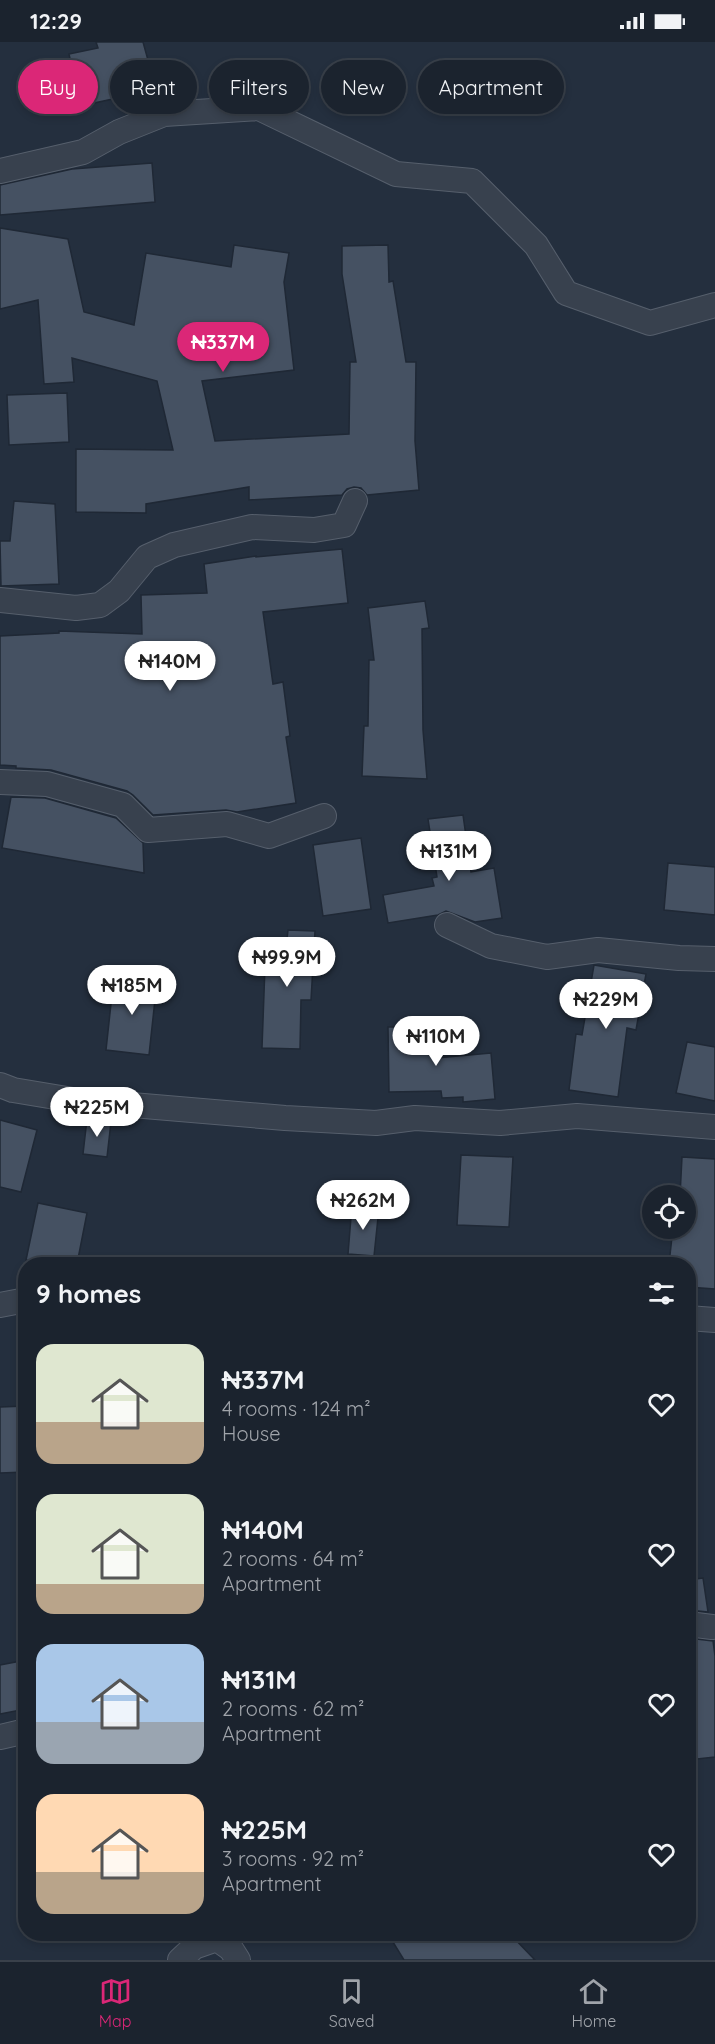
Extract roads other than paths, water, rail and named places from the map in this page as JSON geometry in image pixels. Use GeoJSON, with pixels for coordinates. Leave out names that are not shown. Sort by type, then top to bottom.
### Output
{"type":"FeatureCollection","features":[{"type":"Feature","properties":{"kind":"street"},"geometry":{"type":"LineString","coordinates":[[0,171],[83,153],[119,132],[164,114],[259,108],[396,174],[472,181],[536,245],[566,293],[651,323],[715,305]]}},
{"type":"Feature","properties":{"kind":"street"},"geometry":{"type":"LineString","coordinates":[[0,600],[76,608],[100,604],[119,591],[147,556],[174,545],[252,527],[314,530],[344,525],[355,501]]}},
{"type":"Feature","properties":{"kind":"street"},"geometry":{"type":"LineString","coordinates":[[0,782],[47,784],[123,805],[148,830],[227,824],[269,836],[324,816]]}},
{"type":"Feature","properties":{"kind":"street"},"geometry":{"type":"LineString","coordinates":[[447,925],[491,946],[547,957],[598,950],[715,959]]}},
{"type":"Feature","properties":{"kind":"street"},"geometry":{"type":"LineString","coordinates":[[0,1085],[13,1090],[73,1100],[331,1121],[376,1123],[415,1118],[500,1123],[578,1116],[715,1127]]}},
{"type":"Feature","properties":{"kind":"street"},"geometry":{"type":"LineString","coordinates":[[0,1305],[18,1302]]}},
{"type":"Feature","properties":{"kind":"street"},"geometry":{"type":"LineString","coordinates":[[696,1319],[715,1320]]}},
{"type":"Feature","properties":{"kind":"street"},"geometry":{"type":"LineString","coordinates":[[696,1625],[712,1627]]}},
{"type":"Feature","properties":{"kind":"street"},"geometry":{"type":"LineString","coordinates":[[0,1737],[18,1733]]}},
{"type":"Feature","properties":{"kind":"street"},"geometry":{"type":"LineString","coordinates":[[180,1960],[194,1947],[212,1941]]}},
{"type":"Feature","properties":{"kind":"street"},"geometry":{"type":"LineString","coordinates":[[220,1941],[238,1960]]}}]}
